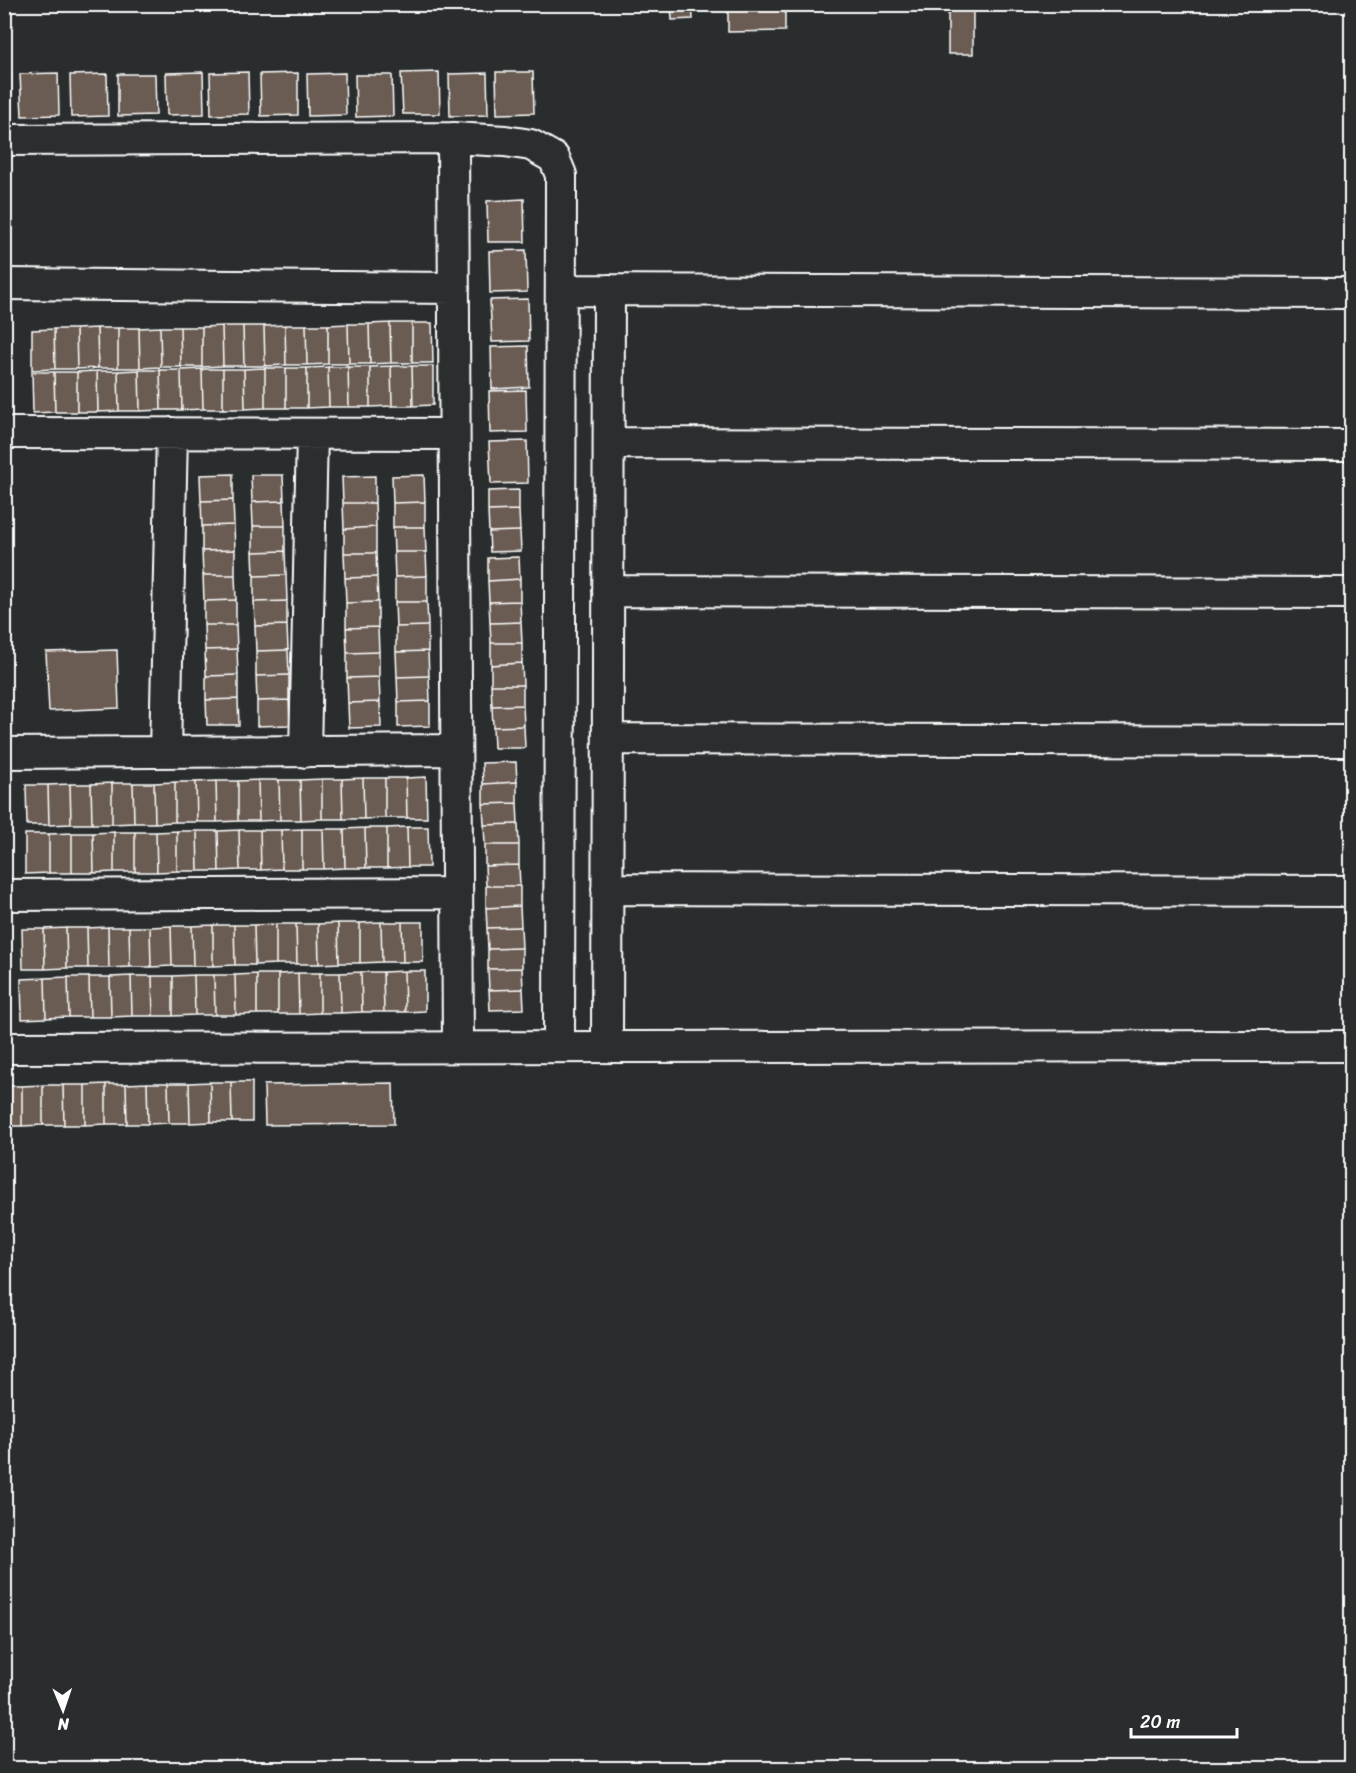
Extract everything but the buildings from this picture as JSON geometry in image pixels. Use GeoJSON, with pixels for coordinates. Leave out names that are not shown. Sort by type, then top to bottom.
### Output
{"type":"FeatureCollection","features":[{"type":"Feature","properties":{"kind":"street"},"geometry":{"type":"LineString","coordinates":[[453,138],[458,1047]]}},
{"type":"Feature","properties":{"kind":"street"},"geometry":{"type":"LineString","coordinates":[[4,140],[453,138],[531,145],[554,158],[561,175],[559,1047]]}},
{"type":"Feature","properties":{"kind":"street"},"geometry":{"type":"LineString","coordinates":[[4,285],[454,288]]}},
{"type":"Feature","properties":{"kind":"street"},"geometry":{"type":"LineString","coordinates":[[561,290],[1352,292]]}},
{"type":"Feature","properties":{"kind":"street"},"geometry":{"type":"LineString","coordinates":[[607,1047],[609,290]]}},
{"type":"Feature","properties":{"kind":"street"},"geometry":{"type":"LineString","coordinates":[[4,433],[454,434]]}},
{"type":"Feature","properties":{"kind":"street"},"geometry":{"type":"LineString","coordinates":[[165,752],[172,434]]}},
{"type":"Feature","properties":{"kind":"street"},"geometry":{"type":"LineString","coordinates":[[305,752],[312,434]]}},
{"type":"Feature","properties":{"kind":"street"},"geometry":{"type":"LineString","coordinates":[[609,443],[1352,446]]}},
{"type":"Feature","properties":{"kind":"street"},"geometry":{"type":"LineString","coordinates":[[608,591],[1352,593]]}},
{"type":"Feature","properties":{"kind":"street"},"geometry":{"type":"LineString","coordinates":[[608,739],[1352,741]]}},
{"type":"Feature","properties":{"kind":"street"},"geometry":{"type":"LineString","coordinates":[[4,753],[456,750]]}},
{"type":"Feature","properties":{"kind":"street"},"geometry":{"type":"LineString","coordinates":[[608,889],[1352,891]]}},
{"type":"Feature","properties":{"kind":"street"},"geometry":{"type":"LineString","coordinates":[[4,896],[457,893]]}},
{"type":"Feature","properties":{"kind":"street"},"geometry":{"type":"LineString","coordinates":[[4,1048],[1352,1046]]}}]}
